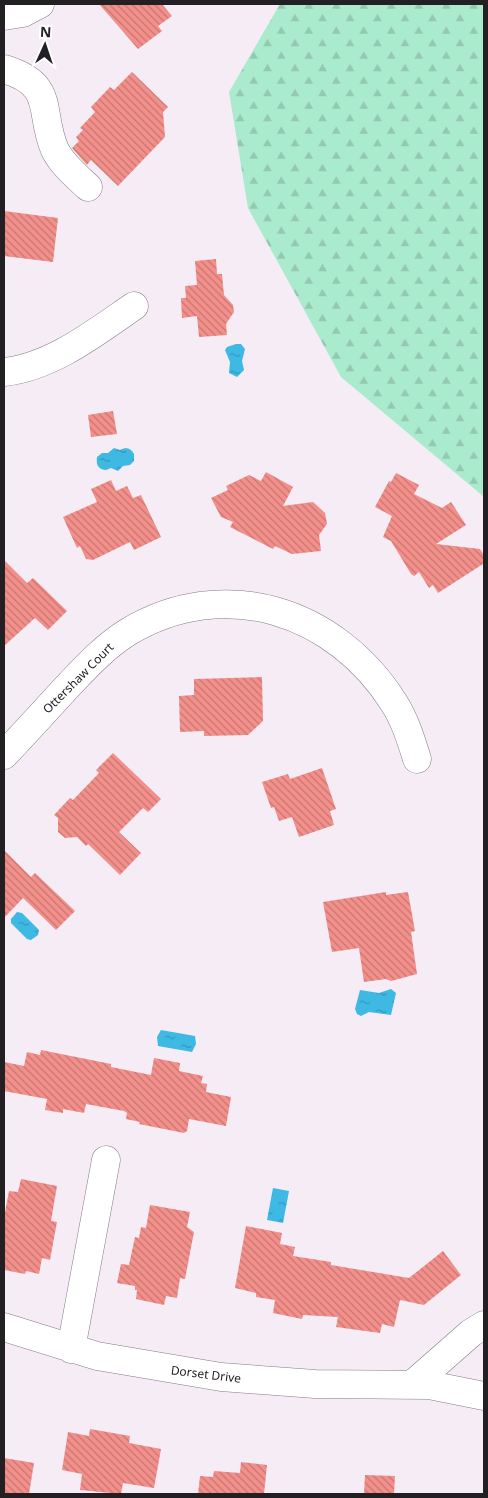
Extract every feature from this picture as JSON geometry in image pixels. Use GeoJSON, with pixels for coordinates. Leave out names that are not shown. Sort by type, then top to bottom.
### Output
{"type":"FeatureCollection","features":[{"type":"Feature","properties":{"kind":"street"},"geometry":{"type":"LineString","coordinates":[[4,16],[23,13],[40,4]]}},
{"type":"Feature","properties":{"kind":"street"},"geometry":{"type":"LineString","coordinates":[[4,69],[23,77],[39,89],[45,103],[50,134],[57,154],[88,187]]}},
{"type":"Feature","properties":{"kind":"street"},"geometry":{"type":"LineString","coordinates":[[4,372],[22,368],[61,352],[94,334],[134,306]]}},
{"type":"Feature","properties":{"kind":"street","name":"Ottershaw Court"},"geometry":{"type":"LineString","coordinates":[[4,755],[92,661],[127,633],[147,622],[190,608],[235,604],[280,611],[301,619],[321,629],[358,656],[373,672],[395,704],[408,732],[417,759]]}},
{"type":"Feature","properties":{"kind":"street"},"geometry":{"type":"LineString","coordinates":[[72,1349],[106,1160]]}},
{"type":"Feature","properties":{"kind":"street"},"geometry":{"type":"LineString","coordinates":[[413,1384],[471,1333],[484,1325]]}},
{"type":"Feature","properties":{"kind":"street","name":"Dorset Drive"},"geometry":{"type":"LineString","coordinates":[[4,1327],[72,1349],[121,1361],[221,1377],[315,1384],[413,1384],[441,1386],[484,1396]]}},
{"type":"Feature","properties":{"kind":"green space"},"geometry":{"type":"Polygon","coordinates":[[[280,4],[484,4],[484,497],[341,377],[248,208],[229,92],[280,4]]]}},
{"type":"Feature","properties":{"kind":"water"},"geometry":{"type":"Polygon","coordinates":[[[241,344],[245,349],[242,361],[244,370],[237,377],[229,373],[230,362],[225,350],[227,347],[241,344]]]}},
{"type":"Feature","properties":{"kind":"water"},"geometry":{"type":"Polygon","coordinates":[[[114,448],[120,450],[130,449],[134,454],[134,461],[130,465],[123,466],[118,471],[111,468],[106,470],[99,468],[97,457],[102,453],[108,453],[114,448]]]}},
{"type":"Feature","properties":{"kind":"water"},"geometry":{"type":"Polygon","coordinates":[[[17,912],[22,913],[39,930],[38,935],[31,940],[27,939],[11,923],[11,919],[17,912]]]}},
{"type":"Feature","properties":{"kind":"water"},"geometry":{"type":"Polygon","coordinates":[[[391,989],[396,993],[391,1015],[369,1012],[361,1016],[357,1014],[355,1009],[360,990],[379,993],[391,989]]]}},
{"type":"Feature","properties":{"kind":"water"},"geometry":{"type":"Polygon","coordinates":[[[161,1030],[195,1036],[196,1044],[192,1052],[158,1046],[157,1037],[161,1030]]]}},
{"type":"Feature","properties":{"kind":"water"},"geometry":{"type":"Polygon","coordinates":[[[273,1188],[289,1191],[283,1223],[267,1220],[273,1188]]]}},
{"type":"Feature","properties":{"kind":"building"},"geometry":{"type":"Polygon","coordinates":[[[99,4],[162,4],[172,16],[158,26],[162,31],[138,49],[99,4]]]}},
{"type":"Feature","properties":{"kind":"building"},"geometry":{"type":"Polygon","coordinates":[[[132,72],[168,107],[163,112],[165,137],[118,186],[91,160],[87,165],[72,148],[79,141],[76,137],[83,130],[80,128],[95,112],[91,107],[110,87],[114,90],[132,72]]]}},
{"type":"Feature","properties":{"kind":"building"},"geometry":{"type":"Polygon","coordinates":[[[4,211],[58,218],[53,262],[4,256],[4,211]]]}},
{"type":"Feature","properties":{"kind":"building"},"geometry":{"type":"Polygon","coordinates":[[[216,259],[217,274],[222,274],[224,295],[233,305],[234,312],[226,324],[227,335],[199,337],[197,316],[182,318],[181,298],[186,298],[185,286],[197,285],[195,261],[216,259]]]}},
{"type":"Feature","properties":{"kind":"building"},"geometry":{"type":"Polygon","coordinates":[[[113,411],[117,434],[91,437],[88,415],[113,411]]]}},
{"type":"Feature","properties":{"kind":"building"},"geometry":{"type":"Polygon","coordinates":[[[266,472],[293,487],[283,506],[313,502],[325,513],[327,524],[319,535],[321,551],[292,554],[275,546],[273,549],[230,527],[233,522],[221,517],[211,498],[228,490],[226,486],[249,475],[261,481],[266,472]]]}},
{"type":"Feature","properties":{"kind":"building"},"geometry":{"type":"Polygon","coordinates":[[[396,473],[419,485],[414,494],[442,508],[451,502],[466,525],[436,544],[480,549],[484,555],[483,564],[438,593],[433,585],[429,588],[419,572],[414,576],[411,574],[391,541],[383,537],[392,516],[375,507],[389,481],[391,482],[396,473]]]}},
{"type":"Feature","properties":{"kind":"building"},"geometry":{"type":"Polygon","coordinates":[[[111,480],[116,491],[127,486],[133,498],[141,495],[161,537],[134,550],[130,542],[93,560],[86,559],[80,546],[77,548],[63,517],[97,502],[91,489],[111,480]]]}},
{"type":"Feature","properties":{"kind":"building"},"geometry":{"type":"Polygon","coordinates":[[[4,560],[27,583],[33,578],[67,611],[48,630],[35,618],[4,646],[4,560]]]}},
{"type":"Feature","properties":{"kind":"building"},"geometry":{"type":"Polygon","coordinates":[[[262,677],[263,721],[248,735],[204,736],[204,731],[180,732],[179,696],[194,695],[194,679],[262,677]]]}},
{"type":"Feature","properties":{"kind":"building"},"geometry":{"type":"Polygon","coordinates":[[[113,753],[161,799],[148,812],[143,808],[119,832],[141,853],[120,875],[88,844],[86,846],[77,837],[65,838],[58,832],[58,818],[54,815],[70,798],[73,800],[99,773],[96,770],[113,753]]]}},
{"type":"Feature","properties":{"kind":"building"},"geometry":{"type":"Polygon","coordinates":[[[322,768],[336,809],[330,811],[334,825],[299,837],[292,817],[279,821],[274,807],[271,808],[262,782],[288,774],[290,779],[322,768]]]}},
{"type":"Feature","properties":{"kind":"building"},"geometry":{"type":"Polygon","coordinates":[[[4,850],[31,877],[35,873],[75,911],[56,930],[23,898],[4,918],[4,850]]]}},
{"type":"Feature","properties":{"kind":"building"},"geometry":{"type":"Polygon","coordinates":[[[386,892],[386,895],[408,892],[415,931],[411,932],[417,974],[391,981],[386,979],[364,982],[359,948],[332,952],[323,902],[386,892]]]}},
{"type":"Feature","properties":{"kind":"building"},"geometry":{"type":"Polygon","coordinates":[[[41,1050],[111,1064],[111,1067],[151,1075],[154,1058],[180,1063],[179,1071],[203,1076],[201,1083],[207,1084],[206,1092],[231,1097],[226,1126],[189,1119],[187,1131],[184,1133],[139,1124],[140,1122],[126,1119],[127,1113],[124,1111],[86,1104],[84,1113],[63,1109],[63,1113],[45,1110],[47,1099],[4,1091],[4,1062],[24,1066],[27,1052],[40,1055],[41,1050]]]}},
{"type":"Feature","properties":{"kind":"building"},"geometry":{"type":"Polygon","coordinates":[[[21,1179],[57,1186],[51,1221],[57,1222],[50,1260],[42,1258],[39,1274],[26,1271],[25,1274],[4,1270],[4,1218],[9,1191],[18,1192],[21,1179]]]}},
{"type":"Feature","properties":{"kind":"building"},"geometry":{"type":"Polygon","coordinates":[[[150,1205],[190,1212],[187,1227],[194,1232],[185,1279],[180,1278],[177,1298],[166,1296],[164,1305],[136,1299],[137,1290],[135,1290],[135,1286],[117,1283],[121,1264],[129,1265],[135,1237],[139,1238],[141,1227],[146,1228],[150,1205]]]}},
{"type":"Feature","properties":{"kind":"building"},"geometry":{"type":"Polygon","coordinates":[[[246,1226],[282,1233],[280,1244],[295,1247],[293,1256],[331,1262],[331,1265],[409,1278],[443,1251],[461,1275],[424,1305],[400,1300],[394,1327],[382,1324],[380,1333],[336,1327],[338,1317],[303,1315],[302,1319],[273,1313],[275,1300],[256,1297],[256,1293],[235,1288],[246,1226]]]}},
{"type":"Feature","properties":{"kind":"building"},"geometry":{"type":"Polygon","coordinates":[[[90,1429],[130,1436],[129,1443],[161,1449],[154,1488],[123,1483],[121,1494],[80,1490],[82,1474],[62,1470],[68,1432],[89,1436],[90,1429]]]}},
{"type":"Feature","properties":{"kind":"building"},"geometry":{"type":"Polygon","coordinates":[[[4,1458],[34,1463],[29,1494],[4,1494],[4,1458]]]}},
{"type":"Feature","properties":{"kind":"building"},"geometry":{"type":"Polygon","coordinates":[[[241,1462],[267,1465],[264,1494],[198,1494],[200,1476],[213,1477],[214,1471],[240,1473],[241,1462]]]}},
{"type":"Feature","properties":{"kind":"building"},"geometry":{"type":"Polygon","coordinates":[[[365,1475],[395,1476],[394,1494],[364,1494],[365,1475]]]}}]}
